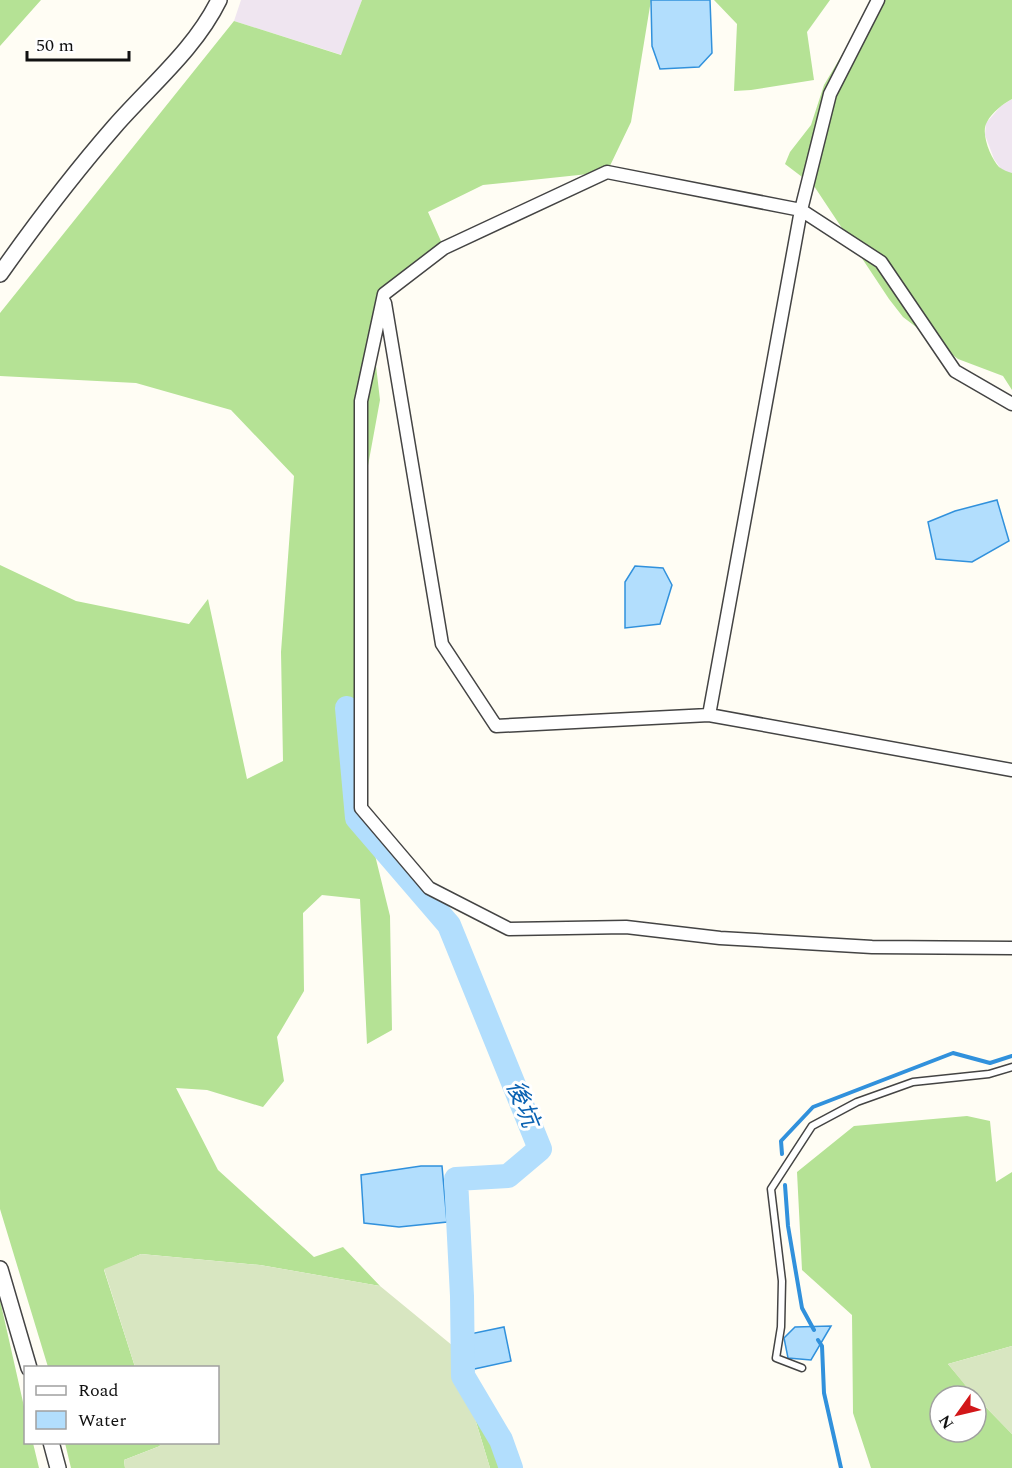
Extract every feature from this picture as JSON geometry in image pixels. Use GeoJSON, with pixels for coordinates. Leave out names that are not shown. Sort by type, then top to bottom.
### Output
{"type":"FeatureCollection","features":[{"type":"Feature","properties":{"kind":"street"},"geometry":{"type":"LineString","coordinates":[[0,274],[36,224],[114,127],[198,36],[219,0]]}},
{"type":"Feature","properties":{"kind":"street"},"geometry":{"type":"LineString","coordinates":[[709,715],[801,210],[830,94],[878,0]]}},
{"type":"Feature","properties":{"kind":"street"},"geometry":{"type":"LineString","coordinates":[[1012,404],[955,371],[881,262],[801,210],[607,172],[444,248],[384,294],[361,401],[361,808],[429,888],[509,929],[626,927],[720,938],[837,945],[1012,948]]}},
{"type":"Feature","properties":{"kind":"street"},"geometry":{"type":"LineString","coordinates":[[384,294],[442,644],[496,726],[709,715],[1012,770]]}},
{"type":"Feature","properties":{"kind":"street"},"geometry":{"type":"LineString","coordinates":[[0,1269],[28,1366]]}},
{"type":"Feature","properties":{"kind":"street"},"geometry":{"type":"LineString","coordinates":[[51,1444],[58,1468]]}},
{"type":"Feature","properties":{"kind":"lane"},"geometry":{"type":"LineString","coordinates":[[802,1368],[776,1358],[781,1327],[782,1281],[771,1189],[812,1126],[857,1102],[913,1082],[989,1074],[1012,1066]]}},
{"type":"Feature","properties":{"kind":"shaded area"},"geometry":{"type":"Polygon","coordinates":[[[241,0],[362,0],[342,55],[234,21],[241,0]]]}},
{"type":"Feature","properties":{"kind":"shaded area"},"geometry":{"type":"Polygon","coordinates":[[[1012,99],[1011,174],[1001,169],[994,159],[985,135],[986,123],[1001,106],[1012,99]]]}},
{"type":"Feature","properties":{"kind":"green space"},"geometry":{"type":"Polygon","coordinates":[[[0,0],[41,0],[0,46],[0,0]]]}},
{"type":"Feature","properties":{"kind":"green space"},"geometry":{"type":"Polygon","coordinates":[[[362,0],[651,0],[631,122],[607,172],[483,185],[428,212],[444,248],[384,294],[375,357],[380,400],[363,493],[363,671],[354,770],[390,916],[392,1030],[367,1044],[360,899],[322,895],[303,913],[304,991],[277,1037],[284,1081],[263,1107],[207,1090],[176,1088],[218,1170],[314,1257],[343,1247],[380,1286],[260,1265],[141,1254],[104,1270],[135,1366],[48,1366],[0,1209],[0,565],[76,601],[189,624],[208,599],[247,779],[283,761],[281,652],[294,476],[231,410],[136,383],[0,376],[0,313],[234,21],[341,55],[362,0]]]}},
{"type":"Feature","properties":{"kind":"green space"},"geometry":{"type":"Polygon","coordinates":[[[714,0],[830,0],[807,32],[814,80],[734,91],[737,24],[714,0]]]}},
{"type":"Feature","properties":{"kind":"green space"},"geometry":{"type":"Polygon","coordinates":[[[880,0],[1012,0],[1012,99],[992,115],[987,122],[985,132],[987,145],[996,163],[1012,173],[1012,390],[1003,376],[958,359],[903,317],[814,186],[785,164],[790,152],[811,125],[824,85],[865,16],[880,0]]]}},
{"type":"Feature","properties":{"kind":"green space"},"geometry":{"type":"Polygon","coordinates":[[[967,1116],[990,1121],[996,1182],[1012,1172],[1012,1346],[948,1364],[965,1384],[928,1384],[928,1444],[988,1444],[988,1409],[1012,1434],[1012,1468],[871,1468],[853,1413],[852,1315],[802,1270],[797,1172],[854,1126],[967,1116]]]}},
{"type":"Feature","properties":{"kind":"green space"},"geometry":{"type":"Polygon","coordinates":[[[141,1254],[260,1265],[380,1286],[453,1346],[490,1468],[125,1468],[124,1460],[160,1446],[159,1444],[219,1444],[219,1366],[135,1366],[104,1269],[141,1254]]]}},
{"type":"Feature","properties":{"kind":"green space"},"geometry":{"type":"Polygon","coordinates":[[[0,1300],[24,1407],[24,1444],[33,1444],[39,1468],[0,1468],[0,1300]]]}},
{"type":"Feature","properties":{"kind":"green space"},"geometry":{"type":"Polygon","coordinates":[[[453,1346],[517,1468],[490,1468],[453,1346]]]}},
{"type":"Feature","properties":{"kind":"green space"},"geometry":{"type":"Polygon","coordinates":[[[1012,1346],[1012,1434],[988,1409],[988,1384],[964,1384],[948,1364],[1012,1346]]]}},
{"type":"Feature","properties":{"kind":"green space"},"geometry":{"type":"Polygon","coordinates":[[[65,1444],[160,1444],[160,1446],[124,1460],[125,1468],[71,1468],[65,1444]]]}},
{"type":"Feature","properties":{"kind":"water"},"geometry":{"type":"Polygon","coordinates":[[[651,0],[710,0],[712,53],[699,67],[660,69],[652,46],[651,0]]]}},
{"type":"Feature","properties":{"kind":"water"},"geometry":{"type":"Polygon","coordinates":[[[997,500],[1009,541],[972,562],[936,559],[928,522],[955,511],[997,500]]]}},
{"type":"Feature","properties":{"kind":"water"},"geometry":{"type":"Polygon","coordinates":[[[635,566],[663,568],[672,585],[660,624],[625,628],[625,582],[635,566]]]}},
{"type":"Feature","properties":{"kind":"water"},"geometry":{"type":"Polygon","coordinates":[[[421,1166],[442,1166],[447,1222],[399,1227],[364,1223],[361,1175],[421,1166]]]}},
{"type":"Feature","properties":{"kind":"water"},"geometry":{"type":"Polygon","coordinates":[[[831,1326],[811,1360],[788,1358],[784,1338],[795,1327],[831,1326]]]}},
{"type":"Feature","properties":{"kind":"water"},"geometry":{"type":"Polygon","coordinates":[[[504,1327],[511,1361],[465,1371],[465,1335],[504,1327]]]}},
{"type":"Feature","properties":{"kind":"waterway","name":"後坑"},"geometry":{"type":"LineString","coordinates":[[347,708],[357,818],[449,925],[540,1149],[508,1176],[456,1179],[462,1296],[463,1376],[501,1440],[511,1468]]}},
{"type":"Feature","properties":{"kind":"waterway"},"geometry":{"type":"LineString","coordinates":[[782,1154],[781,1141],[813,1107],[953,1053],[990,1063],[1012,1056]]}},
{"type":"Feature","properties":{"kind":"waterway"},"geometry":{"type":"LineString","coordinates":[[785,1185],[788,1226],[802,1308],[814,1330]]}},
{"type":"Feature","properties":{"kind":"waterway"},"geometry":{"type":"LineString","coordinates":[[818,1340],[822,1346],[824,1393],[841,1468]]}}]}
